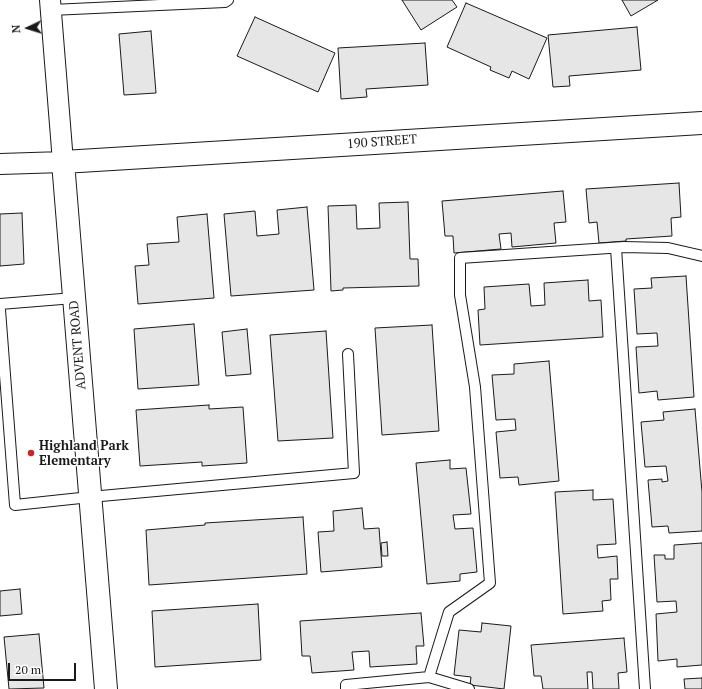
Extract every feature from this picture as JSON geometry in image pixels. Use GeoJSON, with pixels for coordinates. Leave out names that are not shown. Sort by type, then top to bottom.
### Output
{"type":"FeatureCollection","features":[{"type":"Feature","properties":{"kind":"street","name":"ADVENT ROAD"},"geometry":{"type":"LineString","coordinates":[[50,5],[106,689]]}},
{"type":"Feature","properties":{"kind":"street","name":"190 STREET"},"geometry":{"type":"LineString","coordinates":[[63,162],[702,123]]}},
{"type":"Feature","properties":{"kind":"street"},"geometry":{"type":"LineString","coordinates":[[0,164],[63,162]]}},
{"type":"Feature","properties":{"kind":"lane"},"geometry":{"type":"LineString","coordinates":[[50,5],[225,2],[228,0]]}},
{"type":"Feature","properties":{"kind":"lane"},"geometry":{"type":"LineString","coordinates":[[429,677],[449,612],[490,583],[475,387],[460,295],[460,258],[616,248],[668,248],[702,256]]}},
{"type":"Feature","properties":{"kind":"lane"},"geometry":{"type":"LineString","coordinates":[[616,248],[644,689]]}},
{"type":"Feature","properties":{"kind":"lane"},"geometry":{"type":"LineString","coordinates":[[0,304],[74,298]]}},
{"type":"Feature","properties":{"kind":"lane"},"geometry":{"type":"LineString","coordinates":[[0,310],[16,505],[354,473],[348,354]]}},
{"type":"Feature","properties":{"kind":"lane"},"geometry":{"type":"LineString","coordinates":[[346,689],[346,685],[429,677],[469,689]]}},
{"type":"Feature","properties":{"kind":"building"},"geometry":{"type":"Polygon","coordinates":[[[402,0],[452,0],[457,7],[421,30],[402,0]]]}},
{"type":"Feature","properties":{"kind":"building"},"geometry":{"type":"Polygon","coordinates":[[[622,0],[658,0],[631,16],[622,0]]]}},
{"type":"Feature","properties":{"kind":"building"},"geometry":{"type":"Polygon","coordinates":[[[466,3],[547,38],[529,79],[512,71],[509,78],[490,70],[491,67],[447,47],[466,3]]]}},
{"type":"Feature","properties":{"kind":"building"},"geometry":{"type":"Polygon","coordinates":[[[255,17],[335,53],[318,92],[237,56],[255,17]]]}},
{"type":"Feature","properties":{"kind":"building"},"geometry":{"type":"Polygon","coordinates":[[[637,27],[641,70],[569,76],[570,86],[553,87],[548,35],[637,27]]]}},
{"type":"Feature","properties":{"kind":"building"},"geometry":{"type":"Polygon","coordinates":[[[151,31],[156,93],[124,95],[119,34],[151,31]]]}},
{"type":"Feature","properties":{"kind":"building"},"geometry":{"type":"Polygon","coordinates":[[[425,43],[428,85],[366,89],[367,97],[341,99],[338,48],[425,43]]]}},
{"type":"Feature","properties":{"kind":"building"},"geometry":{"type":"Polygon","coordinates":[[[679,183],[681,217],[671,218],[672,236],[626,239],[626,241],[599,243],[597,222],[589,223],[586,189],[679,183]]]}},
{"type":"Feature","properties":{"kind":"building"},"geometry":{"type":"Polygon","coordinates":[[[563,191],[566,222],[554,223],[556,243],[512,247],[511,233],[499,234],[501,249],[454,253],[453,236],[445,236],[442,201],[563,191]]]}},
{"type":"Feature","properties":{"kind":"building"},"geometry":{"type":"Polygon","coordinates":[[[408,202],[410,259],[418,259],[419,286],[343,288],[343,290],[331,291],[328,206],[356,205],[357,229],[380,228],[379,203],[408,202]]]}},
{"type":"Feature","properties":{"kind":"building"},"geometry":{"type":"Polygon","coordinates":[[[307,207],[314,290],[231,296],[224,214],[255,211],[257,236],[279,234],[277,210],[307,207]]]}},
{"type":"Feature","properties":{"kind":"building"},"geometry":{"type":"Polygon","coordinates":[[[22,213],[24,264],[0,266],[0,214],[22,213]]]}},
{"type":"Feature","properties":{"kind":"building"},"geometry":{"type":"Polygon","coordinates":[[[207,214],[214,298],[138,304],[135,266],[149,265],[147,244],[179,242],[177,217],[207,214]]]}},
{"type":"Feature","properties":{"kind":"building"},"geometry":{"type":"Polygon","coordinates":[[[686,276],[694,397],[658,400],[657,391],[639,393],[636,347],[658,346],[657,333],[637,334],[634,289],[652,288],[651,278],[686,276]]]}},
{"type":"Feature","properties":{"kind":"building"},"geometry":{"type":"Polygon","coordinates":[[[588,280],[589,301],[601,300],[603,337],[480,345],[478,310],[485,309],[484,287],[529,284],[531,306],[545,305],[544,283],[588,280]]]}},
{"type":"Feature","properties":{"kind":"building"},"geometry":{"type":"Polygon","coordinates":[[[194,324],[199,385],[138,389],[134,329],[194,324]]]}},
{"type":"Feature","properties":{"kind":"building"},"geometry":{"type":"Polygon","coordinates":[[[432,325],[439,431],[382,435],[375,328],[432,325]]]}},
{"type":"Feature","properties":{"kind":"building"},"geometry":{"type":"Polygon","coordinates":[[[247,329],[251,374],[226,376],[222,332],[247,329]]]}},
{"type":"Feature","properties":{"kind":"building"},"geometry":{"type":"Polygon","coordinates":[[[326,331],[333,438],[278,441],[270,335],[326,331]]]}},
{"type":"Feature","properties":{"kind":"building"},"geometry":{"type":"Polygon","coordinates":[[[549,361],[559,481],[519,485],[518,477],[500,478],[496,432],[516,430],[515,419],[496,420],[492,375],[514,374],[514,364],[549,361]]]}},
{"type":"Feature","properties":{"kind":"building"},"geometry":{"type":"Polygon","coordinates":[[[209,405],[209,409],[243,407],[247,463],[202,466],[202,462],[140,466],[136,410],[209,405]]]}},
{"type":"Feature","properties":{"kind":"building"},"geometry":{"type":"Polygon","coordinates":[[[695,409],[702,492],[702,531],[669,533],[668,526],[652,527],[648,480],[662,479],[662,482],[668,481],[666,466],[645,467],[641,422],[664,420],[663,412],[695,409]]]}},
{"type":"Feature","properties":{"kind":"building"},"geometry":{"type":"Polygon","coordinates":[[[450,460],[450,469],[466,468],[471,514],[453,515],[455,529],[473,528],[477,572],[460,574],[460,581],[427,584],[416,463],[450,460]]]}},
{"type":"Feature","properties":{"kind":"building"},"geometry":{"type":"Polygon","coordinates":[[[593,490],[593,500],[613,499],[616,544],[597,545],[598,558],[617,556],[618,579],[610,579],[611,600],[602,601],[603,611],[563,614],[555,492],[593,490]]]}},
{"type":"Feature","properties":{"kind":"building"},"geometry":{"type":"Polygon","coordinates":[[[362,508],[364,529],[379,528],[382,567],[321,572],[318,532],[334,531],[333,511],[362,508]]]}},
{"type":"Feature","properties":{"kind":"building"},"geometry":{"type":"Polygon","coordinates":[[[303,517],[307,574],[149,585],[146,530],[205,525],[205,523],[303,517]]]}},
{"type":"Feature","properties":{"kind":"building"},"geometry":{"type":"Polygon","coordinates":[[[387,542],[388,556],[382,556],[381,543],[387,542]]]}},
{"type":"Feature","properties":{"kind":"building"},"geometry":{"type":"Polygon","coordinates":[[[702,543],[702,665],[677,667],[677,659],[658,661],[656,614],[677,612],[676,601],[657,602],[654,555],[665,555],[665,559],[674,559],[674,545],[702,543]]]}},
{"type":"Feature","properties":{"kind":"building"},"geometry":{"type":"Polygon","coordinates":[[[20,589],[22,614],[0,616],[0,591],[20,589]]]}},
{"type":"Feature","properties":{"kind":"building"},"geometry":{"type":"Polygon","coordinates":[[[258,604],[261,660],[155,667],[152,611],[258,604]]]}},
{"type":"Feature","properties":{"kind":"building"},"geometry":{"type":"Polygon","coordinates":[[[421,613],[424,646],[416,646],[417,664],[370,667],[369,651],[352,652],[354,670],[312,673],[310,656],[302,656],[300,621],[421,613]]]}},
{"type":"Feature","properties":{"kind":"building"},"geometry":{"type":"Polygon","coordinates":[[[482,623],[511,626],[504,689],[470,685],[471,677],[454,675],[459,630],[481,632],[482,623]]]}},
{"type":"Feature","properties":{"kind":"building"},"geometry":{"type":"Polygon","coordinates":[[[39,634],[44,688],[9,689],[4,637],[39,634]]]}},
{"type":"Feature","properties":{"kind":"building"},"geometry":{"type":"Polygon","coordinates":[[[624,638],[627,672],[618,673],[619,689],[593,689],[592,672],[587,672],[588,689],[543,689],[541,676],[534,676],[531,645],[624,638]]]}},
{"type":"Feature","properties":{"kind":"building"},"geometry":{"type":"Polygon","coordinates":[[[702,678],[702,689],[685,689],[684,679],[702,678]]]}},
{"type":"Feature","properties":{"kind":"place","name":"Highland Park Elementary"},"geometry":{"type":"Point","coordinates":[31,453]}}]}
